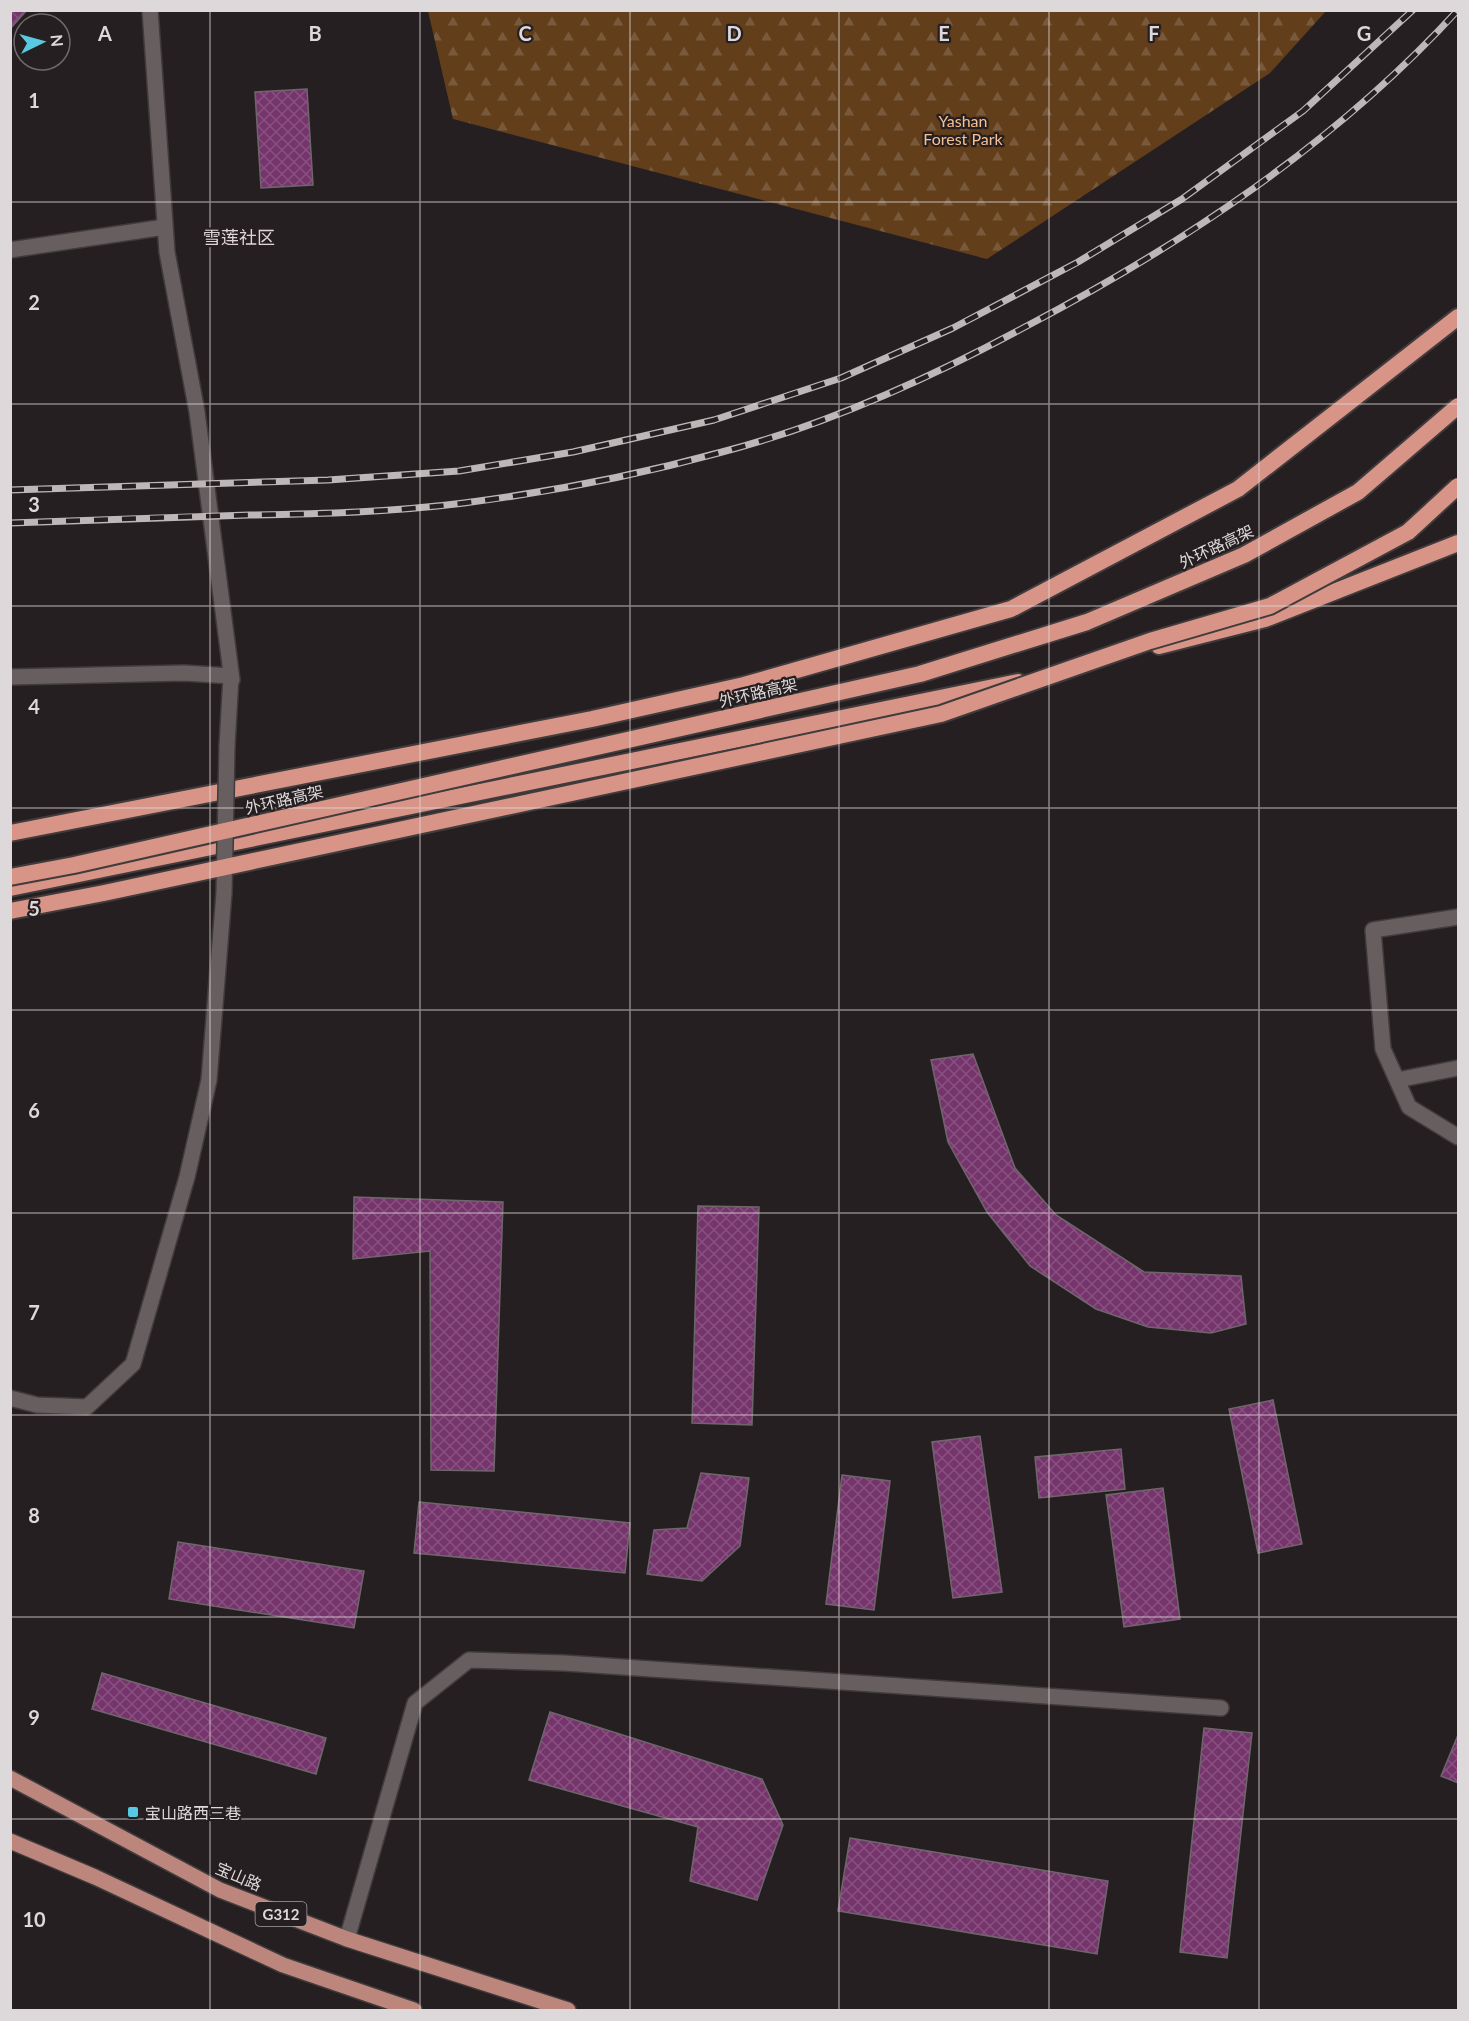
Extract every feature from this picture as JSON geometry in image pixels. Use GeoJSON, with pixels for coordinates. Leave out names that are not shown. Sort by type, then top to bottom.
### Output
{"type":"FeatureCollection","features":[{"type":"Feature","properties":{"kind":"highway"},"geometry":{"type":"LineString","coordinates":[[10,833],[592,719],[744,685],[1011,609],[1239,489],[1458,317]]}},
{"type":"Feature","properties":{"kind":"highway","name":"外环路高架"},"geometry":{"type":"LineString","coordinates":[[10,877],[85,863],[920,674],[1088,622],[1244,555],[1358,492],[1458,406]]}},
{"type":"Feature","properties":{"kind":"highway"},"geometry":{"type":"LineString","coordinates":[[10,911],[104,894],[941,714],[1150,640],[1270,606],[1408,532],[1458,486]]}},
{"type":"Feature","properties":{"kind":"highway"},"geometry":{"type":"LineString","coordinates":[[10,888],[1027,680],[1265,619],[1458,543]]}},
{"type":"Feature","properties":{"kind":"main road","name":"宝山路"},"geometry":{"type":"LineString","coordinates":[[10,1779],[220,1890],[347,1939],[568,2010]]}},
{"type":"Feature","properties":{"kind":"main road"},"geometry":{"type":"LineString","coordinates":[[10,1841],[94,1877],[283,1965],[414,2010]]}},
{"type":"Feature","properties":{"kind":"street"},"geometry":{"type":"LineString","coordinates":[[10,1398],[37,1405],[87,1407],[133,1364],[188,1177],[209,1080],[224,893],[226,746],[232,681],[197,412],[167,252],[150,10]]}},
{"type":"Feature","properties":{"kind":"street"},"geometry":{"type":"LineString","coordinates":[[10,250],[165,227]]}},
{"type":"Feature","properties":{"kind":"street"},"geometry":{"type":"LineString","coordinates":[[10,677],[184,673],[231,676],[232,681]]}},
{"type":"Feature","properties":{"kind":"street"},"geometry":{"type":"LineString","coordinates":[[1458,917],[1372,930],[1383,1049],[1409,1107],[1458,1137]]}},
{"type":"Feature","properties":{"kind":"street"},"geometry":{"type":"LineString","coordinates":[[1397,1080],[1458,1068]]}},
{"type":"Feature","properties":{"kind":"street"},"geometry":{"type":"LineString","coordinates":[[347,1939],[415,1702],[468,1660],[576,1664],[1221,1708]]}},
{"type":"Feature","properties":{"kind":"green space","name":"Yashan Forest Park"},"geometry":{"type":"Polygon","coordinates":[[[428,10],[1326,11],[1270,73],[987,259],[453,119],[428,10]]]}},
{"type":"Feature","properties":{"kind":"building"},"geometry":{"type":"Polygon","coordinates":[[[10,10],[27,10],[12,12],[10,29],[10,10]]]}},
{"type":"Feature","properties":{"kind":"building"},"geometry":{"type":"Polygon","coordinates":[[[307,89],[313,185],[261,188],[255,92],[307,89]]]}},
{"type":"Feature","properties":{"kind":"building"},"geometry":{"type":"Polygon","coordinates":[[[973,1054],[1015,1168],[1056,1215],[1144,1272],[1241,1276],[1246,1324],[1211,1333],[1148,1327],[1096,1309],[1030,1266],[987,1212],[948,1142],[931,1060],[973,1054]]]}},
{"type":"Feature","properties":{"kind":"building"},"geometry":{"type":"Polygon","coordinates":[[[354,1197],[503,1202],[494,1471],[431,1470],[430,1251],[353,1259],[354,1197]]]}},
{"type":"Feature","properties":{"kind":"building"},"geometry":{"type":"Polygon","coordinates":[[[698,1206],[759,1207],[752,1425],[692,1423],[698,1206]]]}},
{"type":"Feature","properties":{"kind":"building"},"geometry":{"type":"Polygon","coordinates":[[[1273,1400],[1302,1544],[1258,1553],[1229,1409],[1273,1400]]]}},
{"type":"Feature","properties":{"kind":"building"},"geometry":{"type":"Polygon","coordinates":[[[980,1436],[1002,1592],[953,1598],[932,1442],[980,1436]]]}},
{"type":"Feature","properties":{"kind":"building"},"geometry":{"type":"Polygon","coordinates":[[[1121,1449],[1125,1489],[1039,1498],[1035,1457],[1121,1449]]]}},
{"type":"Feature","properties":{"kind":"building"},"geometry":{"type":"Polygon","coordinates":[[[701,1473],[749,1478],[740,1546],[702,1581],[647,1574],[654,1530],[687,1528],[701,1473]]]}},
{"type":"Feature","properties":{"kind":"building"},"geometry":{"type":"Polygon","coordinates":[[[842,1475],[890,1481],[874,1610],[826,1604],[842,1475]]]}},
{"type":"Feature","properties":{"kind":"building"},"geometry":{"type":"Polygon","coordinates":[[[1163,1488],[1180,1619],[1124,1627],[1106,1495],[1163,1488]]]}},
{"type":"Feature","properties":{"kind":"building"},"geometry":{"type":"Polygon","coordinates":[[[419,1502],[630,1523],[625,1573],[414,1553],[419,1502]]]}},
{"type":"Feature","properties":{"kind":"building"},"geometry":{"type":"Polygon","coordinates":[[[178,1542],[364,1571],[354,1628],[169,1599],[178,1542]]]}},
{"type":"Feature","properties":{"kind":"building"},"geometry":{"type":"Polygon","coordinates":[[[102,1673],[326,1738],[316,1774],[92,1709],[102,1673]]]}},
{"type":"Feature","properties":{"kind":"building"},"geometry":{"type":"Polygon","coordinates":[[[550,1712],[762,1779],[783,1825],[757,1900],[690,1881],[698,1827],[529,1780],[550,1712]]]}},
{"type":"Feature","properties":{"kind":"building"},"geometry":{"type":"Polygon","coordinates":[[[1204,1728],[1252,1733],[1227,1958],[1180,1952],[1204,1728]]]}},
{"type":"Feature","properties":{"kind":"building"},"geometry":{"type":"Polygon","coordinates":[[[1458,1735],[1458,1783],[1441,1776],[1458,1735]]]}},
{"type":"Feature","properties":{"kind":"building"},"geometry":{"type":"Polygon","coordinates":[[[850,1838],[1108,1881],[1097,1954],[838,1911],[850,1838]]]}},
{"type":"Feature","properties":{"kind":"railway"},"geometry":{"type":"LineString","coordinates":[[10,490],[328,480],[459,471],[573,452],[714,420],[841,378],[953,328],[1078,262],[1182,199],[1303,111],[1413,10]]}},
{"type":"Feature","properties":{"kind":"railway"},"geometry":{"type":"LineString","coordinates":[[10,523],[357,512],[464,503],[529,494],[626,475],[722,452],[800,428],[913,383],[987,347],[1082,296],[1198,226],[1309,147],[1361,104],[1458,10]]}},
{"type":"Feature","properties":{"kind":"place","name":"宝山路西三巷"},"geometry":{"type":"Point","coordinates":[133,1812]}},
{"type":"Feature","properties":{"kind":"district","name":"雪莲社区"},"geometry":{"type":"Point","coordinates":[239,237]}}]}
